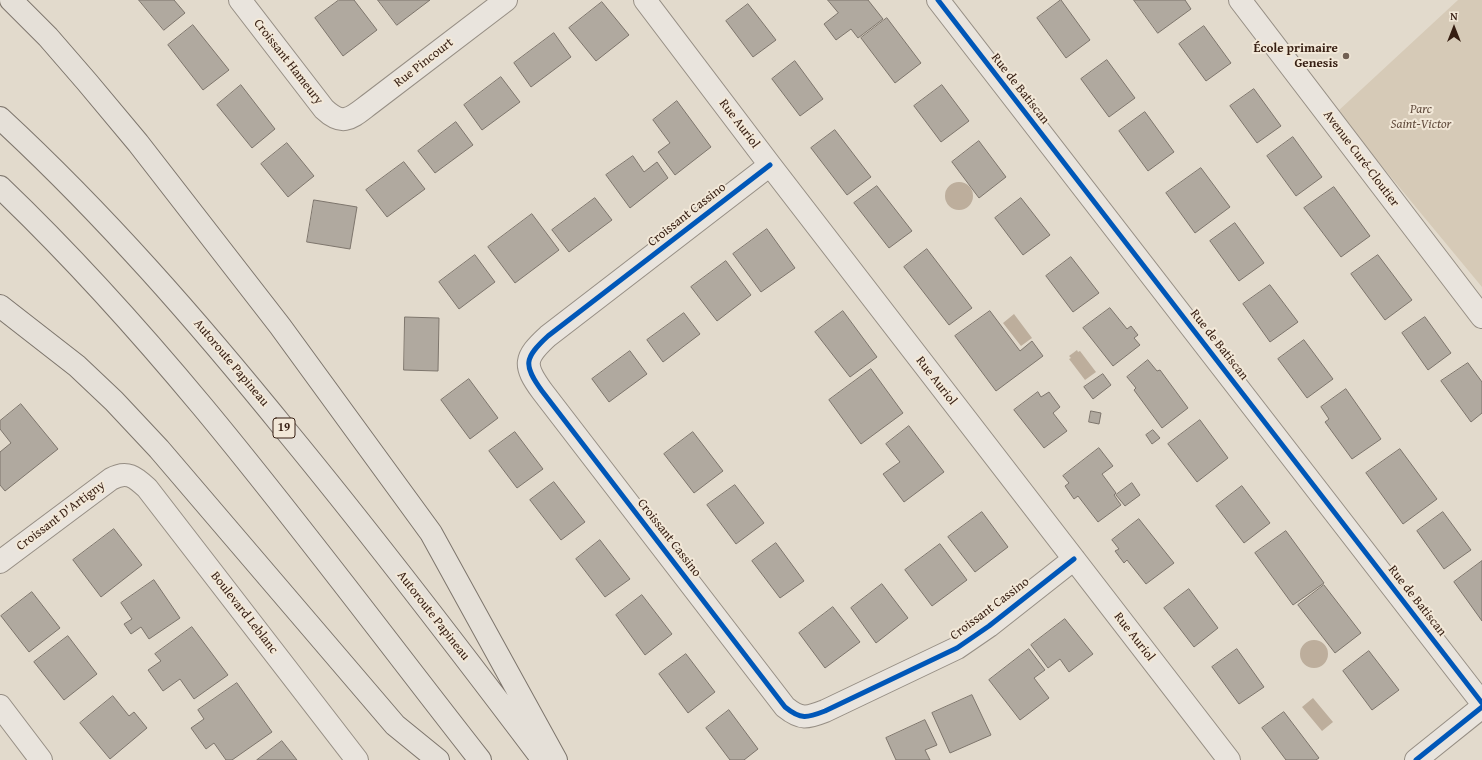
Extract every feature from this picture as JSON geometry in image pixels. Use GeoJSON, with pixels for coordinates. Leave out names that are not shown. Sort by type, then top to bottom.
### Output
{"type":"FeatureCollection","features":[{"type":"Feature","properties":{"kind":"highway"},"geometry":{"type":"LineString","coordinates":[[11,0],[48,37],[152,161],[280,326],[432,533],[556,760]]}},
{"type":"Feature","properties":{"kind":"highway","name":"Autoroute Papineau"},"geometry":{"type":"LineString","coordinates":[[0,118],[69,184],[128,246],[233,365],[409,584],[543,760]]}},
{"type":"Feature","properties":{"kind":"highway"},"geometry":{"type":"LineString","coordinates":[[0,187],[96,283],[200,403],[254,469],[480,760]]}},
{"type":"Feature","properties":{"kind":"highway"},"geometry":{"type":"LineString","coordinates":[[0,306],[62,354],[120,406],[160,449],[395,725],[438,760]]}},
{"type":"Feature","properties":{"kind":"street","name":"Croissant Hameury"},"geometry":{"type":"LineString","coordinates":[[240,0],[324,109],[339,120]]}},
{"type":"Feature","properties":{"kind":"street","name":"Rue Pincourt"},"geometry":{"type":"LineString","coordinates":[[339,120],[344,120],[359,112],[506,0]]}},
{"type":"Feature","properties":{"kind":"street","name":"Rue Auriol"},"geometry":{"type":"LineString","coordinates":[[644,0],[1229,760]]}},
{"type":"Feature","properties":{"kind":"street","name":"Rue de Batiscan"},"geometry":{"type":"LineString","coordinates":[[938,0],[1482,703]]}},
{"type":"Feature","properties":{"kind":"street","name":"Avenue Curé-Cloutier"},"geometry":{"type":"LineString","coordinates":[[1240,0],[1482,318]]}},
{"type":"Feature","properties":{"kind":"street","name":"Croissant Cassino"},"geometry":{"type":"LineString","coordinates":[[770,165],[538,345],[532,352],[529,359],[529,365],[532,376],[542,391],[786,707],[798,716],[810,716],[825,711],[957,648],[989,626],[1074,559]]}},
{"type":"Feature","properties":{"kind":"street","name":"Croissant D'Artigny"},"geometry":{"type":"LineString","coordinates":[[0,562],[100,487],[117,476],[124,474]]}},
{"type":"Feature","properties":{"kind":"street","name":"Boulevard Leblanc"},"geometry":{"type":"LineString","coordinates":[[124,474],[137,478],[147,488],[357,760]]}},
{"type":"Feature","properties":{"kind":"street"},"geometry":{"type":"LineString","coordinates":[[0,706],[42,760]]}},
{"type":"Feature","properties":{"kind":"street"},"geometry":{"type":"LineString","coordinates":[[1416,760],[1482,707]]}},
{"type":"Feature","properties":{"kind":"green space","name":"Parc Saint-Victor"},"geometry":{"type":"Polygon","coordinates":[[[1458,0],[1482,0],[1482,287],[1337,112],[1458,0]]]}},
{"type":"Feature","properties":{"kind":"shaded area"},"geometry":{"type":"Polygon","coordinates":[[[959,182],[969,186],[973,196],[969,206],[959,210],[949,206],[945,196],[949,186],[959,182]]]}},
{"type":"Feature","properties":{"kind":"shaded area"},"geometry":{"type":"Polygon","coordinates":[[[1014,314],[1032,338],[1021,346],[1003,323],[1014,314]]]}},
{"type":"Feature","properties":{"kind":"shaded area"},"geometry":{"type":"Polygon","coordinates":[[[1077,350],[1078,352],[1080,351],[1096,372],[1085,380],[1069,359],[1071,358],[1069,356],[1077,350]]]}},
{"type":"Feature","properties":{"kind":"shaded area"},"geometry":{"type":"Polygon","coordinates":[[[1314,640],[1324,644],[1328,654],[1324,664],[1314,668],[1304,664],[1300,654],[1304,644],[1314,640]]]}},
{"type":"Feature","properties":{"kind":"shaded area"},"geometry":{"type":"Polygon","coordinates":[[[1313,698],[1333,722],[1322,731],[1302,707],[1313,698]]]}},
{"type":"Feature","properties":{"kind":"building"},"geometry":{"type":"Polygon","coordinates":[[[139,0],[174,0],[185,13],[164,30],[139,0]]]}},
{"type":"Feature","properties":{"kind":"building"},"geometry":{"type":"Polygon","coordinates":[[[339,0],[354,0],[377,30],[343,56],[315,18],[339,0]]]}},
{"type":"Feature","properties":{"kind":"building"},"geometry":{"type":"Polygon","coordinates":[[[378,0],[430,0],[397,25],[378,0]]]}},
{"type":"Feature","properties":{"kind":"building"},"geometry":{"type":"Polygon","coordinates":[[[828,0],[868,0],[883,19],[858,38],[851,29],[836,40],[824,24],[838,13],[828,0]]]}},
{"type":"Feature","properties":{"kind":"building"},"geometry":{"type":"Polygon","coordinates":[[[1061,0],[1090,40],[1066,58],[1037,18],[1061,0]]]}},
{"type":"Feature","properties":{"kind":"building"},"geometry":{"type":"Polygon","coordinates":[[[1134,0],[1185,0],[1191,9],[1158,33],[1134,0]]]}},
{"type":"Feature","properties":{"kind":"building"},"geometry":{"type":"Polygon","coordinates":[[[602,2],[629,35],[596,61],[569,28],[602,2]]]}},
{"type":"Feature","properties":{"kind":"building"},"geometry":{"type":"Polygon","coordinates":[[[748,4],[776,40],[753,57],[726,21],[748,4]]]}},
{"type":"Feature","properties":{"kind":"building"},"geometry":{"type":"Polygon","coordinates":[[[887,18],[921,63],[895,83],[861,38],[887,18]]]}},
{"type":"Feature","properties":{"kind":"building"},"geometry":{"type":"Polygon","coordinates":[[[193,25],[229,70],[203,90],[168,45],[193,25]]]}},
{"type":"Feature","properties":{"kind":"building"},"geometry":{"type":"Polygon","coordinates":[[[1204,26],[1231,63],[1206,81],[1179,44],[1204,26]]]}},
{"type":"Feature","properties":{"kind":"building"},"geometry":{"type":"Polygon","coordinates":[[[554,33],[571,57],[531,87],[514,63],[554,33]]]}},
{"type":"Feature","properties":{"kind":"building"},"geometry":{"type":"Polygon","coordinates":[[[1107,60],[1135,98],[1109,117],[1081,79],[1107,60]]]}},
{"type":"Feature","properties":{"kind":"building"},"geometry":{"type":"Polygon","coordinates":[[[795,61],[823,99],[800,116],[772,79],[795,61]]]}},
{"type":"Feature","properties":{"kind":"building"},"geometry":{"type":"Polygon","coordinates":[[[501,77],[520,102],[482,130],[464,105],[501,77]]]}},
{"type":"Feature","properties":{"kind":"building"},"geometry":{"type":"Polygon","coordinates":[[[241,85],[275,129],[252,148],[217,105],[241,85]]]}},
{"type":"Feature","properties":{"kind":"building"},"geometry":{"type":"Polygon","coordinates":[[[942,85],[969,121],[941,142],[914,106],[942,85]]]}},
{"type":"Feature","properties":{"kind":"building"},"geometry":{"type":"Polygon","coordinates":[[[1254,89],[1281,126],[1257,143],[1230,106],[1254,89]]]}},
{"type":"Feature","properties":{"kind":"building"},"geometry":{"type":"Polygon","coordinates":[[[677,101],[711,147],[675,175],[658,152],[670,143],[653,120],[677,101]]]}},
{"type":"Feature","properties":{"kind":"building"},"geometry":{"type":"Polygon","coordinates":[[[1145,112],[1174,152],[1148,171],[1119,131],[1145,112]]]}},
{"type":"Feature","properties":{"kind":"building"},"geometry":{"type":"Polygon","coordinates":[[[456,122],[473,145],[435,173],[418,151],[456,122]]]}},
{"type":"Feature","properties":{"kind":"building"},"geometry":{"type":"Polygon","coordinates":[[[835,130],[871,177],[847,195],[811,148],[835,130]]]}},
{"type":"Feature","properties":{"kind":"building"},"geometry":{"type":"Polygon","coordinates":[[[1293,137],[1322,177],[1296,196],[1267,156],[1293,137]]]}},
{"type":"Feature","properties":{"kind":"building"},"geometry":{"type":"Polygon","coordinates":[[[979,141],[1006,177],[979,198],[952,162],[979,141]]]}},
{"type":"Feature","properties":{"kind":"building"},"geometry":{"type":"Polygon","coordinates":[[[287,143],[314,176],[288,197],[261,164],[287,143]]]}},
{"type":"Feature","properties":{"kind":"building"},"geometry":{"type":"Polygon","coordinates":[[[633,156],[644,172],[657,162],[668,178],[630,208],[606,175],[633,156]]]}},
{"type":"Feature","properties":{"kind":"building"},"geometry":{"type":"Polygon","coordinates":[[[404,162],[425,189],[387,217],[366,190],[404,162]]]}},
{"type":"Feature","properties":{"kind":"building"},"geometry":{"type":"Polygon","coordinates":[[[1201,168],[1230,207],[1195,233],[1166,193],[1201,168]]]}},
{"type":"Feature","properties":{"kind":"building"},"geometry":{"type":"Polygon","coordinates":[[[877,186],[912,231],[889,248],[854,203],[877,186]]]}},
{"type":"Feature","properties":{"kind":"building"},"geometry":{"type":"Polygon","coordinates":[[[1334,187],[1370,236],[1341,257],[1304,208],[1334,187]]]}},
{"type":"Feature","properties":{"kind":"building"},"geometry":{"type":"Polygon","coordinates":[[[595,198],[612,220],[569,252],[552,230],[595,198]]]}},
{"type":"Feature","properties":{"kind":"building"},"geometry":{"type":"Polygon","coordinates":[[[1021,198],[1050,235],[1023,255],[995,218],[1021,198]]]}},
{"type":"Feature","properties":{"kind":"building"},"geometry":{"type":"Polygon","coordinates":[[[314,200],[357,207],[350,249],[307,242],[314,200]]]}},
{"type":"Feature","properties":{"kind":"building"},"geometry":{"type":"Polygon","coordinates":[[[532,214],[559,250],[515,283],[488,247],[532,214]]]}},
{"type":"Feature","properties":{"kind":"building"},"geometry":{"type":"Polygon","coordinates":[[[1235,223],[1264,263],[1239,281],[1210,241],[1235,223]]]}},
{"type":"Feature","properties":{"kind":"building"},"geometry":{"type":"Polygon","coordinates":[[[767,229],[795,268],[761,292],[733,254],[767,229]]]}},
{"type":"Feature","properties":{"kind":"building"},"geometry":{"type":"Polygon","coordinates":[[[927,249],[972,308],[949,325],[904,267],[927,249]]]}},
{"type":"Feature","properties":{"kind":"building"},"geometry":{"type":"Polygon","coordinates":[[[475,255],[495,282],[459,309],[439,282],[475,255]]]}},
{"type":"Feature","properties":{"kind":"building"},"geometry":{"type":"Polygon","coordinates":[[[1378,255],[1412,300],[1385,320],[1351,274],[1378,255]]]}},
{"type":"Feature","properties":{"kind":"building"},"geometry":{"type":"Polygon","coordinates":[[[1071,257],[1099,293],[1073,312],[1046,276],[1071,257]]]}},
{"type":"Feature","properties":{"kind":"building"},"geometry":{"type":"Polygon","coordinates":[[[726,261],[751,295],[717,321],[691,287],[726,261]]]}},
{"type":"Feature","properties":{"kind":"building"},"geometry":{"type":"Polygon","coordinates":[[[1270,285],[1298,322],[1270,342],[1243,304],[1270,285]]]}},
{"type":"Feature","properties":{"kind":"building"},"geometry":{"type":"Polygon","coordinates":[[[1110,308],[1127,329],[1131,326],[1138,335],[1134,338],[1140,345],[1113,366],[1083,328],[1110,308]]]}},
{"type":"Feature","properties":{"kind":"building"},"geometry":{"type":"Polygon","coordinates":[[[843,311],[877,357],[850,377],[815,332],[843,311]]]}},
{"type":"Feature","properties":{"kind":"building"},"geometry":{"type":"Polygon","coordinates":[[[990,311],[1020,351],[1032,341],[1043,356],[996,391],[955,336],[990,311]]]}},
{"type":"Feature","properties":{"kind":"building"},"geometry":{"type":"Polygon","coordinates":[[[684,313],[700,334],[663,362],[647,340],[684,313]]]}},
{"type":"Feature","properties":{"kind":"building"},"geometry":{"type":"Polygon","coordinates":[[[405,317],[439,318],[438,371],[404,370],[405,317]]]}},
{"type":"Feature","properties":{"kind":"building"},"geometry":{"type":"Polygon","coordinates":[[[1425,317],[1451,353],[1428,370],[1402,333],[1425,317]]]}},
{"type":"Feature","properties":{"kind":"building"},"geometry":{"type":"Polygon","coordinates":[[[1304,340],[1333,379],[1307,398],[1278,359],[1304,340]]]}},
{"type":"Feature","properties":{"kind":"building"},"geometry":{"type":"Polygon","coordinates":[[[630,351],[647,374],[609,402],[592,379],[630,351]]]}},
{"type":"Feature","properties":{"kind":"building"},"geometry":{"type":"Polygon","coordinates":[[[1148,360],[1157,371],[1160,370],[1188,408],[1162,428],[1134,390],[1136,388],[1127,377],[1148,360]]]}},
{"type":"Feature","properties":{"kind":"building"},"geometry":{"type":"Polygon","coordinates":[[[1468,363],[1482,382],[1482,413],[1471,422],[1441,381],[1468,363]]]}},
{"type":"Feature","properties":{"kind":"building"},"geometry":{"type":"Polygon","coordinates":[[[871,369],[903,413],[861,444],[829,400],[871,369]]]}},
{"type":"Feature","properties":{"kind":"building"},"geometry":{"type":"Polygon","coordinates":[[[1103,374],[1111,385],[1093,399],[1084,387],[1103,374]]]}},
{"type":"Feature","properties":{"kind":"building"},"geometry":{"type":"Polygon","coordinates":[[[469,379],[498,418],[470,439],[441,400],[469,379]]]}},
{"type":"Feature","properties":{"kind":"building"},"geometry":{"type":"Polygon","coordinates":[[[1346,389],[1381,439],[1352,459],[1325,422],[1329,419],[1321,407],[1346,389]]]}},
{"type":"Feature","properties":{"kind":"building"},"geometry":{"type":"Polygon","coordinates":[[[1038,392],[1041,397],[1049,392],[1060,407],[1053,413],[1067,431],[1044,448],[1014,410],[1038,392]]]}},
{"type":"Feature","properties":{"kind":"building"},"geometry":{"type":"Polygon","coordinates":[[[21,404],[58,449],[5,491],[0,485],[0,452],[11,443],[0,429],[0,421],[21,404]]]}},
{"type":"Feature","properties":{"kind":"building"},"geometry":{"type":"Polygon","coordinates":[[[1091,411],[1101,413],[1099,424],[1089,422],[1091,411]]]}},
{"type":"Feature","properties":{"kind":"building"},"geometry":{"type":"Polygon","coordinates":[[[1200,420],[1228,458],[1197,482],[1168,444],[1200,420]]]}},
{"type":"Feature","properties":{"kind":"building"},"geometry":{"type":"Polygon","coordinates":[[[909,426],[944,472],[904,502],[883,474],[900,462],[886,444],[909,426]]]}},
{"type":"Feature","properties":{"kind":"building"},"geometry":{"type":"Polygon","coordinates":[[[1153,430],[1160,438],[1152,444],[1146,435],[1153,430]]]}},
{"type":"Feature","properties":{"kind":"building"},"geometry":{"type":"Polygon","coordinates":[[[515,432],[543,469],[517,488],[489,451],[515,432]]]}},
{"type":"Feature","properties":{"kind":"building"},"geometry":{"type":"Polygon","coordinates":[[[693,432],[723,471],[694,493],[664,454],[693,432]]]}},
{"type":"Feature","properties":{"kind":"building"},"geometry":{"type":"Polygon","coordinates":[[[1099,448],[1113,466],[1102,474],[1116,493],[1114,495],[1121,505],[1098,522],[1078,496],[1074,499],[1065,486],[1069,483],[1063,476],[1099,448]]]}},
{"type":"Feature","properties":{"kind":"building"},"geometry":{"type":"Polygon","coordinates":[[[1400,449],[1437,499],[1403,524],[1366,473],[1400,449]]]}},
{"type":"Feature","properties":{"kind":"building"},"geometry":{"type":"Polygon","coordinates":[[[554,482],[585,522],[561,540],[530,500],[554,482]]]}},
{"type":"Feature","properties":{"kind":"building"},"geometry":{"type":"Polygon","coordinates":[[[1132,483],[1140,495],[1125,506],[1116,495],[1132,483]]]}},
{"type":"Feature","properties":{"kind":"building"},"geometry":{"type":"Polygon","coordinates":[[[735,485],[764,523],[736,544],[707,505],[735,485]]]}},
{"type":"Feature","properties":{"kind":"building"},"geometry":{"type":"Polygon","coordinates":[[[1242,486],[1270,523],[1244,543],[1216,506],[1242,486]]]}},
{"type":"Feature","properties":{"kind":"building"},"geometry":{"type":"Polygon","coordinates":[[[982,512],[1008,547],[975,572],[948,537],[982,512]]]}},
{"type":"Feature","properties":{"kind":"building"},"geometry":{"type":"Polygon","coordinates":[[[1443,512],[1471,550],[1444,569],[1417,531],[1443,512]]]}},
{"type":"Feature","properties":{"kind":"building"},"geometry":{"type":"Polygon","coordinates":[[[1139,519],[1174,563],[1146,584],[1127,560],[1124,563],[1115,551],[1119,549],[1112,540],[1139,519]]]}},
{"type":"Feature","properties":{"kind":"building"},"geometry":{"type":"Polygon","coordinates":[[[114,529],[142,565],[101,597],[73,560],[114,529]]]}},
{"type":"Feature","properties":{"kind":"building"},"geometry":{"type":"Polygon","coordinates":[[[1286,531],[1324,583],[1293,605],[1255,553],[1286,531]]]}},
{"type":"Feature","properties":{"kind":"building"},"geometry":{"type":"Polygon","coordinates":[[[600,540],[630,579],[605,597],[576,559],[600,540]]]}},
{"type":"Feature","properties":{"kind":"building"},"geometry":{"type":"Polygon","coordinates":[[[776,543],[804,581],[780,598],[752,561],[776,543]]]}},
{"type":"Feature","properties":{"kind":"building"},"geometry":{"type":"Polygon","coordinates":[[[940,544],[967,580],[932,606],[905,570],[940,544]]]}},
{"type":"Feature","properties":{"kind":"building"},"geometry":{"type":"Polygon","coordinates":[[[1482,561],[1482,621],[1454,582],[1482,561]]]}},
{"type":"Feature","properties":{"kind":"building"},"geometry":{"type":"Polygon","coordinates":[[[154,580],[180,618],[149,639],[141,627],[131,634],[124,624],[132,619],[121,603],[154,580]]]}},
{"type":"Feature","properties":{"kind":"building"},"geometry":{"type":"Polygon","coordinates":[[[882,584],[908,618],[876,643],[851,608],[882,584]]]}},
{"type":"Feature","properties":{"kind":"building"},"geometry":{"type":"Polygon","coordinates":[[[1324,585],[1361,633],[1335,653],[1298,605],[1324,585]]]}},
{"type":"Feature","properties":{"kind":"building"},"geometry":{"type":"Polygon","coordinates":[[[1189,589],[1218,628],[1194,647],[1164,608],[1189,589]]]}},
{"type":"Feature","properties":{"kind":"building"},"geometry":{"type":"Polygon","coordinates":[[[32,592],[60,628],[29,652],[1,616],[32,592]]]}},
{"type":"Feature","properties":{"kind":"building"},"geometry":{"type":"Polygon","coordinates":[[[642,595],[672,634],[645,655],[616,615],[642,595]]]}},
{"type":"Feature","properties":{"kind":"building"},"geometry":{"type":"Polygon","coordinates":[[[833,607],[860,642],[825,668],[799,633],[833,607]]]}},
{"type":"Feature","properties":{"kind":"building"},"geometry":{"type":"Polygon","coordinates":[[[1065,619],[1093,654],[1069,672],[1060,659],[1048,668],[1031,645],[1065,619]]]}},
{"type":"Feature","properties":{"kind":"building"},"geometry":{"type":"Polygon","coordinates":[[[192,627],[228,675],[194,699],[180,679],[163,691],[148,670],[161,661],[155,654],[192,627]]]}},
{"type":"Feature","properties":{"kind":"building"},"geometry":{"type":"Polygon","coordinates":[[[68,636],[97,674],[64,700],[34,662],[68,636]]]}},
{"type":"Feature","properties":{"kind":"building"},"geometry":{"type":"Polygon","coordinates":[[[1029,649],[1045,670],[1034,678],[1049,698],[1020,720],[989,680],[1029,649]]]}},
{"type":"Feature","properties":{"kind":"building"},"geometry":{"type":"Polygon","coordinates":[[[1237,649],[1264,687],[1239,704],[1212,667],[1237,649]]]}},
{"type":"Feature","properties":{"kind":"building"},"geometry":{"type":"Polygon","coordinates":[[[1369,651],[1399,690],[1372,710],[1343,671],[1369,651]]]}},
{"type":"Feature","properties":{"kind":"building"},"geometry":{"type":"Polygon","coordinates":[[[686,654],[715,692],[688,713],[659,674],[686,654]]]}},
{"type":"Feature","properties":{"kind":"building"},"geometry":{"type":"Polygon","coordinates":[[[237,683],[272,732],[232,760],[226,760],[214,743],[206,749],[191,728],[204,719],[198,710],[237,683]]]}},
{"type":"Feature","properties":{"kind":"building"},"geometry":{"type":"Polygon","coordinates":[[[972,695],[991,735],[950,753],[932,713],[972,695]]]}},
{"type":"Feature","properties":{"kind":"building"},"geometry":{"type":"Polygon","coordinates":[[[113,696],[129,716],[134,712],[147,728],[110,759],[80,723],[113,696]]]}},
{"type":"Feature","properties":{"kind":"building"},"geometry":{"type":"Polygon","coordinates":[[[729,710],[758,749],[744,760],[730,760],[706,728],[729,710]]]}},
{"type":"Feature","properties":{"kind":"building"},"geometry":{"type":"Polygon","coordinates":[[[1284,712],[1319,758],[1316,760],[1286,760],[1262,728],[1284,712]]]}},
{"type":"Feature","properties":{"kind":"building"},"geometry":{"type":"Polygon","coordinates":[[[925,720],[937,745],[925,750],[930,760],[896,760],[886,738],[925,720]]]}},
{"type":"Feature","properties":{"kind":"building"},"geometry":{"type":"Polygon","coordinates":[[[282,741],[297,760],[257,760],[282,741]]]}},
{"type":"Feature","properties":{"kind":"cycle path"},"geometry":{"type":"LineString","coordinates":[[938,0],[1482,703]]}},
{"type":"Feature","properties":{"kind":"cycle path"},"geometry":{"type":"LineString","coordinates":[[770,165],[548,336],[534,350],[529,362],[529,368],[542,391],[785,707],[800,716],[809,716],[825,711],[957,648],[989,626],[1074,559]]}},
{"type":"Feature","properties":{"kind":"cycle path"},"geometry":{"type":"LineString","coordinates":[[1416,760],[1482,707]]}},
{"type":"Feature","properties":{"kind":"place","name":"École primaire Genesis"},"geometry":{"type":"Point","coordinates":[1346,56]}}]}
